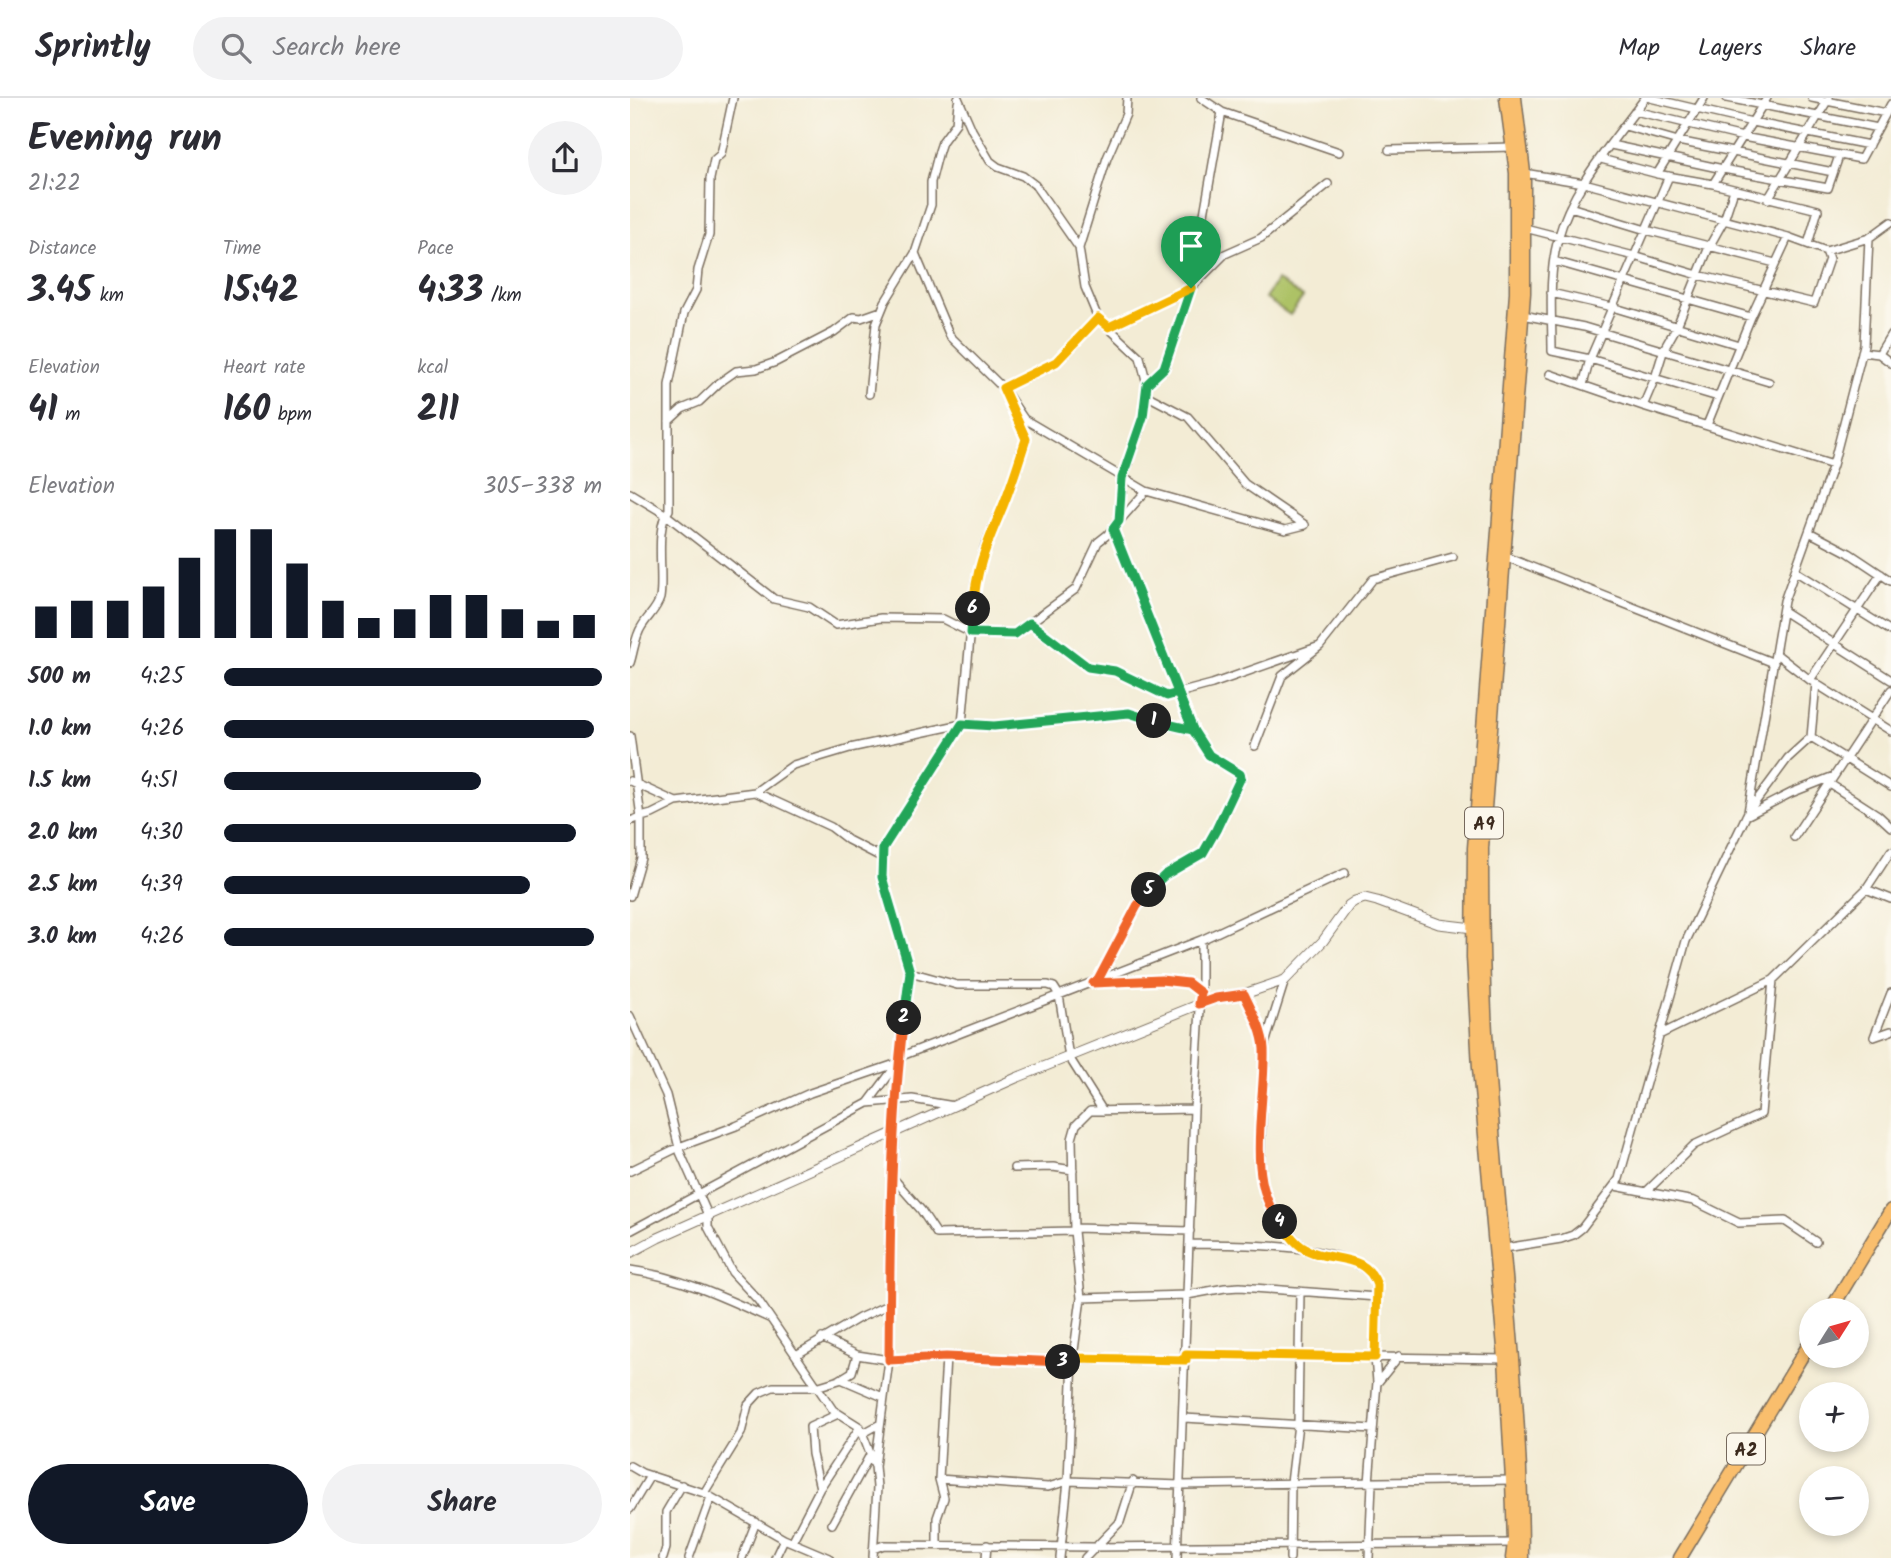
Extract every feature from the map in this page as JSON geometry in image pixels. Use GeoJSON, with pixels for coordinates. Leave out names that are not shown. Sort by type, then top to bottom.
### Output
{"type":"FeatureCollection","features":[{"type":"Feature","properties":{"kind":"highway","name":"A9"},"geometry":{"type":"LineString","coordinates":[[1506,98],[1516,173],[1516,293],[1475,836],[1473,928],[1479,1068],[1505,1359],[1512,1480],[1512,1558]]}},
{"type":"Feature","properties":{"kind":"highway","name":"A9"},"geometry":{"type":"LineString","coordinates":[[1515,98],[1524,173],[1523,316],[1482,849],[1482,903],[1488,1067],[1505,1248],[1520,1466],[1522,1558]]}},
{"type":"Feature","properties":{"kind":"highway"},"geometry":{"type":"LineString","coordinates":[[1838,1298],[1891,1210]]}},
{"type":"Feature","properties":{"kind":"highway","name":"A2"},"geometry":{"type":"LineString","coordinates":[[1680,1558],[1799,1361]]}},
{"type":"Feature","properties":{"kind":"street"},"geometry":{"type":"LineString","coordinates":[[630,663],[640,628],[654,611],[660,597],[661,543],[669,510],[669,385],[684,313],[696,290],[698,270],[709,235],[710,179],[715,160],[721,154],[733,98]]}},
{"type":"Feature","properties":{"kind":"street"},"geometry":{"type":"LineString","coordinates":[[958,98],[990,161],[998,167],[1023,176],[1035,185],[1079,248]]}},
{"type":"Feature","properties":{"kind":"street"},"geometry":{"type":"LineString","coordinates":[[869,394],[873,343],[881,311],[915,253],[931,205],[931,182],[939,151],[942,142],[956,123],[958,98]]}},
{"type":"Feature","properties":{"kind":"street"},"geometry":{"type":"LineString","coordinates":[[1119,521],[1122,478],[1143,417],[1147,384],[1140,357],[1098,318],[1084,287],[1079,248],[1107,158],[1126,114],[1126,98]]}},
{"type":"Feature","properties":{"kind":"street"},"geometry":{"type":"LineString","coordinates":[[1201,98],[1222,112],[1339,152]]}},
{"type":"Feature","properties":{"kind":"street"},"geometry":{"type":"LineString","coordinates":[[1717,397],[1590,359],[1552,351],[1551,293],[1558,238],[1570,207],[1584,183],[1647,98],[1869,145]]}},
{"type":"Feature","properties":{"kind":"street"},"geometry":{"type":"LineString","coordinates":[[1657,174],[1704,98]]}},
{"type":"Feature","properties":{"kind":"street"},"geometry":{"type":"LineString","coordinates":[[1727,98],[1765,102],[1817,117],[1878,128]]}},
{"type":"Feature","properties":{"kind":"street"},"geometry":{"type":"LineString","coordinates":[[1812,98],[1829,99],[1886,113]]}},
{"type":"Feature","properties":{"kind":"street"},"geometry":{"type":"LineString","coordinates":[[1768,199],[1829,99]]}},
{"type":"Feature","properties":{"kind":"street"},"geometry":{"type":"LineString","coordinates":[[1713,184],[1765,102]]}},
{"type":"Feature","properties":{"kind":"street"},"geometry":{"type":"LineString","coordinates":[[1635,111],[1798,149],[1861,159],[1891,104]]}},
{"type":"Feature","properties":{"kind":"street"},"geometry":{"type":"LineString","coordinates":[[1147,384],[1164,368],[1191,288],[1222,112]]}},
{"type":"Feature","properties":{"kind":"street"},"geometry":{"type":"LineString","coordinates":[[1625,126],[1678,141],[1833,172]]}},
{"type":"Feature","properties":{"kind":"street"},"geometry":{"type":"LineString","coordinates":[[1611,145],[1828,188],[1839,156]]}},
{"type":"Feature","properties":{"kind":"street"},"geometry":{"type":"LineString","coordinates":[[1390,150],[1513,147]]}},
{"type":"Feature","properties":{"kind":"street"},"geometry":{"type":"LineString","coordinates":[[1601,159],[1818,210],[1808,244]]}},
{"type":"Feature","properties":{"kind":"street"},"geometry":{"type":"LineString","coordinates":[[1524,173],[1584,183],[1788,237],[1826,251],[1869,237],[1891,222]]}},
{"type":"Feature","properties":{"kind":"street"},"geometry":{"type":"LineString","coordinates":[[1583,385],[1590,359],[1669,176]]}},
{"type":"Feature","properties":{"kind":"street"},"geometry":{"type":"LineString","coordinates":[[1109,327],[1191,288],[1225,254],[1261,238],[1328,184]]}},
{"type":"Feature","properties":{"kind":"street"},"geometry":{"type":"LineString","coordinates":[[1643,406],[1664,349],[1677,326],[1709,247],[1724,220],[1734,190]]}},
{"type":"Feature","properties":{"kind":"street"},"geometry":{"type":"LineString","coordinates":[[1570,207],[1646,230],[1775,263]]}},
{"type":"Feature","properties":{"kind":"street"},"geometry":{"type":"LineString","coordinates":[[1525,229],[1814,303],[1829,259],[1826,251]]}},
{"type":"Feature","properties":{"kind":"street"},"geometry":{"type":"LineString","coordinates":[[1707,425],[1751,317],[1788,237]]}},
{"type":"Feature","properties":{"kind":"street"},"geometry":{"type":"LineString","coordinates":[[1747,814],[1783,611],[1833,465],[1862,352],[1869,237]]}},
{"type":"Feature","properties":{"kind":"street"},"geometry":{"type":"LineString","coordinates":[[915,253],[950,336],[1003,388],[1024,419],[1146,491],[1285,530],[1305,525],[1245,484],[1188,417],[1146,395]]}},
{"type":"Feature","properties":{"kind":"street"},"geometry":{"type":"LineString","coordinates":[[1554,261],[1751,317]]}},
{"type":"Feature","properties":{"kind":"street"},"geometry":{"type":"LineString","coordinates":[[1551,293],[1612,307],[1739,345]]}},
{"type":"Feature","properties":{"kind":"street"},"geometry":{"type":"LineString","coordinates":[[669,421],[682,409],[699,402],[736,371],[756,369],[776,362],[834,332],[853,317],[861,318],[881,311]]}},
{"type":"Feature","properties":{"kind":"street"},"geometry":{"type":"LineString","coordinates":[[1523,316],[1602,331],[1769,382]]}},
{"type":"Feature","properties":{"kind":"street"},"geometry":{"type":"LineString","coordinates":[[1003,388],[1056,362],[1098,318]]}},
{"type":"Feature","properties":{"kind":"street"},"geometry":{"type":"LineString","coordinates":[[1880,354],[1891,334]]}},
{"type":"Feature","properties":{"kind":"street"},"geometry":{"type":"LineString","coordinates":[[1862,352],[1880,354],[1891,363]]}},
{"type":"Feature","properties":{"kind":"street"},"geometry":{"type":"LineString","coordinates":[[1550,374],[1833,465]]}},
{"type":"Feature","properties":{"kind":"street"},"geometry":{"type":"LineString","coordinates":[[873,1558],[877,1487],[875,1465],[889,1360],[899,1060],[910,972],[882,877],[883,848],[962,724],[975,586],[985,546],[1004,504],[1026,439],[1003,388]]}},
{"type":"Feature","properties":{"kind":"street"},"geometry":{"type":"LineString","coordinates":[[630,493],[666,514],[774,599],[809,607],[836,625],[881,618],[943,620],[971,633],[1015,634],[1076,589],[1098,542],[1146,491]]}},
{"type":"Feature","properties":{"kind":"street"},"geometry":{"type":"LineString","coordinates":[[1096,981],[1147,891],[1165,875],[1203,853],[1241,777],[1209,755],[1193,730],[1113,529]]}},
{"type":"Feature","properties":{"kind":"street"},"geometry":{"type":"LineString","coordinates":[[1809,532],[1849,553],[1891,581]]}},
{"type":"Feature","properties":{"kind":"street"},"geometry":{"type":"LineString","coordinates":[[1504,556],[1774,663]]}},
{"type":"Feature","properties":{"kind":"street"},"geometry":{"type":"LineString","coordinates":[[1255,746],[1282,676],[1320,646],[1373,579],[1453,557]]}},
{"type":"Feature","properties":{"kind":"street"},"geometry":{"type":"LineString","coordinates":[[1795,571],[1891,631]]}},
{"type":"Feature","properties":{"kind":"street"},"geometry":{"type":"LineString","coordinates":[[1505,1248],[1573,1235],[1615,1186],[1686,941],[1747,814],[1788,758],[1811,737],[1813,681],[1881,574]]}},
{"type":"Feature","properties":{"kind":"street"},"geometry":{"type":"LineString","coordinates":[[1783,611],[1891,680]]}},
{"type":"Feature","properties":{"kind":"street"},"geometry":{"type":"LineString","coordinates":[[1030,623],[1088,667],[1115,671],[1167,696],[1212,684],[1320,646]]}},
{"type":"Feature","properties":{"kind":"street"},"geometry":{"type":"LineString","coordinates":[[1775,653],[1891,731]]}},
{"type":"Feature","properties":{"kind":"street"},"geometry":{"type":"LineString","coordinates":[[1794,837],[1891,691]]}},
{"type":"Feature","properties":{"kind":"street"},"geometry":{"type":"LineString","coordinates":[[630,821],[676,802],[755,792],[793,765],[850,748],[962,724],[994,726],[1129,713],[1161,724],[1193,730]]}},
{"type":"Feature","properties":{"kind":"street"},"geometry":{"type":"LineString","coordinates":[[630,736],[633,782],[641,817],[641,858],[630,896]]}},
{"type":"Feature","properties":{"kind":"street"},"geometry":{"type":"LineString","coordinates":[[1811,737],[1891,787]]}},
{"type":"Feature","properties":{"kind":"street"},"geometry":{"type":"LineString","coordinates":[[1747,814],[1836,775]]}},
{"type":"Feature","properties":{"kind":"street"},"geometry":{"type":"LineString","coordinates":[[633,782],[676,802]]}},
{"type":"Feature","properties":{"kind":"street"},"geometry":{"type":"LineString","coordinates":[[1830,783],[1878,815],[1891,827]]}},
{"type":"Feature","properties":{"kind":"street"},"geometry":{"type":"LineString","coordinates":[[755,792],[831,827],[848,840],[883,858]]}},
{"type":"Feature","properties":{"kind":"street"},"geometry":{"type":"LineString","coordinates":[[1659,1035],[1773,980],[1866,889],[1891,851]]}},
{"type":"Feature","properties":{"kind":"street"},"geometry":{"type":"LineString","coordinates":[[630,1171],[679,1147],[736,1126],[810,1093],[1201,940],[1345,873]]}},
{"type":"Feature","properties":{"kind":"street"},"geometry":{"type":"LineString","coordinates":[[1866,889],[1891,899]]}},
{"type":"Feature","properties":{"kind":"street"},"geometry":{"type":"LineString","coordinates":[[630,1252],[708,1215],[1069,1057],[1199,1004],[1216,998],[1244,994],[1285,979],[1323,941],[1349,905],[1355,901],[1365,898],[1439,923],[1473,928]]}},
{"type":"Feature","properties":{"kind":"street"},"geometry":{"type":"LineString","coordinates":[[1177,1558],[1201,940]]}},
{"type":"Feature","properties":{"kind":"street"},"geometry":{"type":"LineString","coordinates":[[910,972],[957,985],[1054,987],[1059,995],[1069,1057],[1103,1111]]}},
{"type":"Feature","properties":{"kind":"street"},"geometry":{"type":"LineString","coordinates":[[1285,979],[1264,1047],[1260,1167],[1263,1189],[1275,1216],[1303,1248]]}},
{"type":"Feature","properties":{"kind":"street"},"geometry":{"type":"LineString","coordinates":[[1096,981],[1161,980],[1188,983],[1201,993]]}},
{"type":"Feature","properties":{"kind":"street"},"geometry":{"type":"LineString","coordinates":[[1646,1192],[1694,1145],[1760,1114],[1773,980]]}},
{"type":"Feature","properties":{"kind":"street"},"geometry":{"type":"LineString","coordinates":[[1891,993],[1874,1037],[1891,1031]]}},
{"type":"Feature","properties":{"kind":"street"},"geometry":{"type":"LineString","coordinates":[[1244,994],[1256,1018],[1264,1047]]}},
{"type":"Feature","properties":{"kind":"street"},"geometry":{"type":"LineString","coordinates":[[630,1016],[666,1095],[679,1147],[708,1215],[708,1227],[732,1272],[758,1300],[816,1387],[838,1414],[856,1422],[875,1465]]}},
{"type":"Feature","properties":{"kind":"street"},"geometry":{"type":"LineString","coordinates":[[630,1231],[868,1102],[899,1060]]}},
{"type":"Feature","properties":{"kind":"street"},"geometry":{"type":"LineString","coordinates":[[868,1102],[912,1099],[954,1106]]}},
{"type":"Feature","properties":{"kind":"street"},"geometry":{"type":"LineString","coordinates":[[1060,1558],[1068,1481],[1073,1360],[1081,1298],[1074,1229],[1072,1139],[1076,1125],[1090,1111],[1194,1109]]}},
{"type":"Feature","properties":{"kind":"street"},"geometry":{"type":"LineString","coordinates":[[1014,1168],[1053,1167],[1073,1170]]}},
{"type":"Feature","properties":{"kind":"street"},"geometry":{"type":"LineString","coordinates":[[893,1178],[921,1210],[937,1234],[1074,1229],[1190,1231]]}},
{"type":"Feature","properties":{"kind":"street"},"geometry":{"type":"LineString","coordinates":[[1615,1186],[1694,1201],[1739,1223],[1785,1221],[1816,1242]]}},
{"type":"Feature","properties":{"kind":"street"},"geometry":{"type":"LineString","coordinates":[[1190,1244],[1303,1248],[1349,1259],[1366,1268],[1374,1277],[1377,1297],[1377,1382],[1369,1558]]}},
{"type":"Feature","properties":{"kind":"street"},"geometry":{"type":"LineString","coordinates":[[630,1270],[658,1274],[721,1296],[772,1319]]}},
{"type":"Feature","properties":{"kind":"street"},"geometry":{"type":"LineString","coordinates":[[1081,1298],[1187,1295],[1225,1288],[1377,1297]]}},
{"type":"Feature","properties":{"kind":"street"},"geometry":{"type":"LineString","coordinates":[[1290,1558],[1291,1483],[1298,1424],[1300,1291]]}},
{"type":"Feature","properties":{"kind":"street"},"geometry":{"type":"LineString","coordinates":[[796,1355],[822,1338],[890,1304]]}},
{"type":"Feature","properties":{"kind":"street"},"geometry":{"type":"LineString","coordinates":[[822,1338],[858,1355],[889,1360],[946,1357],[1073,1360],[1299,1356],[1505,1359]]}},
{"type":"Feature","properties":{"kind":"street"},"geometry":{"type":"LineString","coordinates":[[689,1558],[707,1495],[741,1433],[748,1405],[753,1398],[768,1388],[816,1387],[841,1379],[852,1372],[858,1355]]}},
{"type":"Feature","properties":{"kind":"street"},"geometry":{"type":"LineString","coordinates":[[1377,1382],[1399,1356]]}},
{"type":"Feature","properties":{"kind":"street"},"geometry":{"type":"LineString","coordinates":[[937,1545],[937,1517],[944,1498],[939,1479],[946,1357]]}},
{"type":"Feature","properties":{"kind":"street"},"geometry":{"type":"LineString","coordinates":[[841,1379],[883,1397]]}},
{"type":"Feature","properties":{"kind":"street"},"geometry":{"type":"LineString","coordinates":[[820,1488],[812,1454],[810,1427],[838,1414]]}},
{"type":"Feature","properties":{"kind":"street"},"geometry":{"type":"LineString","coordinates":[[1184,1418],[1373,1429]]}},
{"type":"Feature","properties":{"kind":"street"},"geometry":{"type":"LineString","coordinates":[[792,1542],[820,1488],[861,1430],[880,1424]]}},
{"type":"Feature","properties":{"kind":"street"},"geometry":{"type":"LineString","coordinates":[[832,1524],[870,1455]]}},
{"type":"Feature","properties":{"kind":"street"},"geometry":{"type":"LineString","coordinates":[[630,1466],[650,1476],[707,1495],[783,1539],[829,1558]]}},
{"type":"Feature","properties":{"kind":"street"},"geometry":{"type":"LineString","coordinates":[[630,1509],[650,1476]]}},
{"type":"Feature","properties":{"kind":"street"},"geometry":{"type":"LineString","coordinates":[[939,1479],[1048,1487],[1068,1481],[1133,1481],[1181,1485],[1512,1480]]}},
{"type":"Feature","properties":{"kind":"street"},"geometry":{"type":"LineString","coordinates":[[1085,1558],[1120,1522],[1133,1481]]}},
{"type":"Feature","properties":{"kind":"street"},"geometry":{"type":"LineString","coordinates":[[663,1558],[667,1548],[666,1512],[682,1485]]}},
{"type":"Feature","properties":{"kind":"street"},"geometry":{"type":"LineString","coordinates":[[742,1558],[756,1522]]}},
{"type":"Feature","properties":{"kind":"street"},"geometry":{"type":"LineString","coordinates":[[775,1558],[783,1539]]}},
{"type":"Feature","properties":{"kind":"street"},"geometry":{"type":"LineString","coordinates":[[874,1539],[884,1545]]}},
{"type":"Feature","properties":{"kind":"street"},"geometry":{"type":"LineString","coordinates":[[873,1549],[884,1545],[1094,1547],[1514,1543]]}},
{"type":"Feature","properties":{"kind":"street"},"geometry":{"type":"LineString","coordinates":[[986,1558],[987,1545]]}},
{"type":"Feature","properties":{"kind":"green space"},"geometry":{"type":"Polygon","coordinates":[[[1277,280],[1303,297],[1290,315],[1265,298],[1277,280]]]}},
{"type":"Feature","properties":{"kind":"route"},"geometry":{"type":"LineString","coordinates":[[1191,288],[1109,327],[1098,318],[1056,362],[1003,388],[1026,439],[1004,504],[985,546],[975,586],[971,633],[1015,634],[1030,623],[1088,667],[1115,671],[1167,696],[1178,693],[1193,730],[1209,755],[1240,774],[1241,777],[1203,853],[1165,875],[1147,891],[1117,942],[1107,965],[1098,980],[1093,983],[1161,980],[1188,983],[1201,993],[1199,1004],[1216,998],[1244,994],[1256,1018],[1264,1047],[1260,1167],[1266,1200],[1275,1216],[1303,1248],[1349,1259],[1366,1268],[1374,1277],[1377,1285],[1375,1357],[1186,1354],[1186,1360],[1073,1358],[1073,1362],[946,1357],[889,1360],[890,1228],[899,1063],[910,972],[882,877],[883,848],[962,724],[994,726],[1129,713],[1161,724],[1193,730],[1113,529],[1119,521],[1122,478],[1143,417],[1147,384],[1164,368],[1191,288]]}}]}
